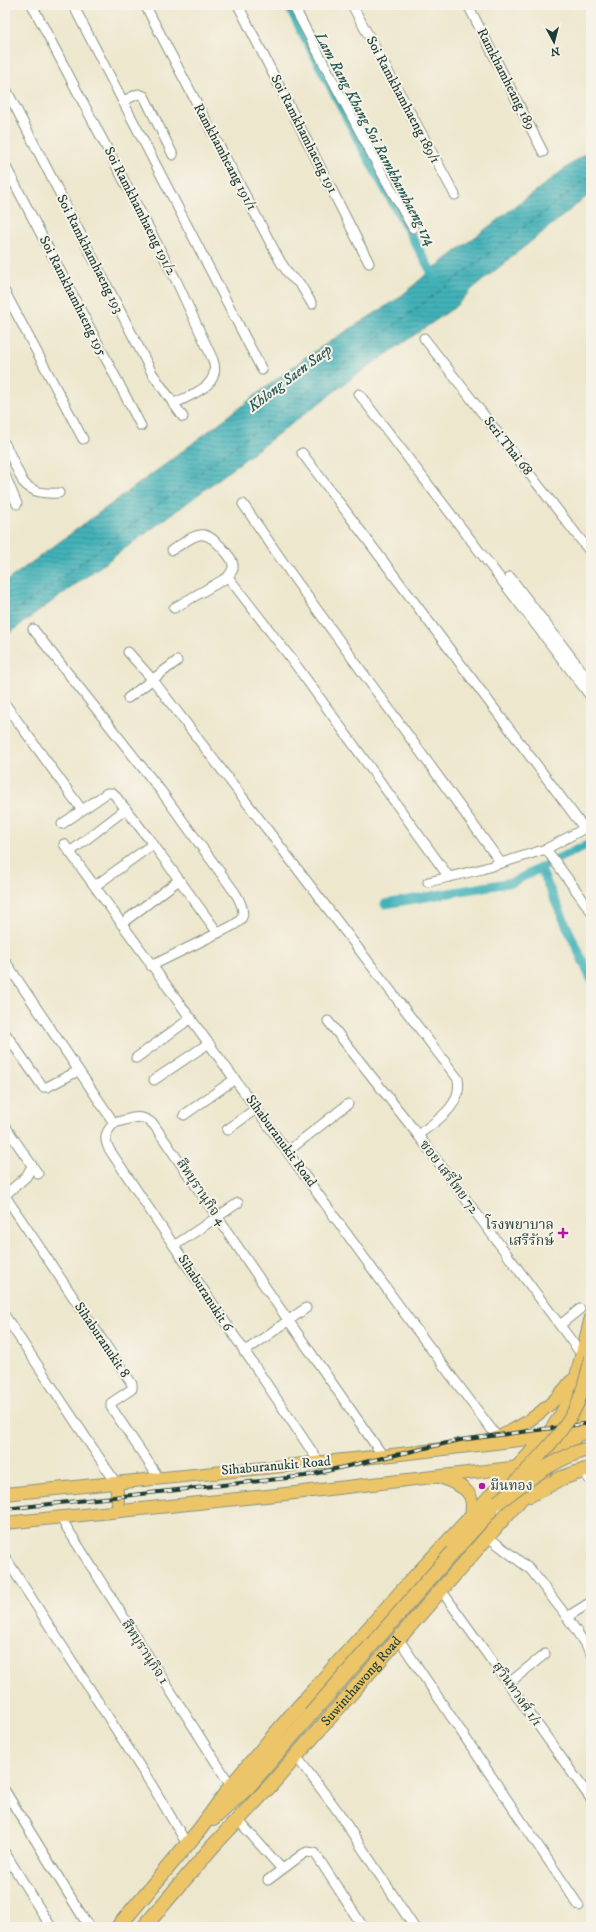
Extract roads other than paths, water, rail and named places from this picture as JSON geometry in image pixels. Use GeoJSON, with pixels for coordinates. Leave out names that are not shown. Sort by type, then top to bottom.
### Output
{"type":"FeatureCollection","features":[{"type":"Feature","properties":{"kind":"highway"},"geometry":{"type":"LineString","coordinates":[[546,1437],[584,1433]]}},
{"type":"Feature","properties":{"kind":"highway","name":"Suwinthawong Road"},"geometry":{"type":"LineString","coordinates":[[144,1927],[213,1846],[296,1756],[554,1462],[584,1433]]}},
{"type":"Feature","properties":{"kind":"highway","name":"Suwinthawong Road"},"geometry":{"type":"LineString","coordinates":[[118,1927],[200,1829],[231,1786],[350,1649],[425,1565],[546,1437]]}},
{"type":"Feature","properties":{"kind":"highway"},"geometry":{"type":"LineString","coordinates":[[200,1829],[248,1787],[310,1714],[498,1502],[551,1464],[591,1448]]}},
{"type":"Feature","properties":{"kind":"highway"},"geometry":{"type":"LineString","coordinates":[[519,1467],[591,1455]]}},
{"type":"Feature","properties":{"kind":"highway"},"geometry":{"type":"LineString","coordinates":[[521,1501],[553,1482],[587,1469]]}},
{"type":"Feature","properties":{"kind":"highway"},"geometry":{"type":"LineString","coordinates":[[483,1505],[497,1499],[505,1499],[509,1501],[511,1506],[507,1516]]}},
{"type":"Feature","properties":{"kind":"highway"},"geometry":{"type":"LineString","coordinates":[[425,1565],[438,1562],[451,1562],[456,1566],[452,1579]]}},
{"type":"Feature","properties":{"kind":"main road"},"geometry":{"type":"LineString","coordinates":[[498,1502],[568,1420],[576,1408],[582,1391],[591,1316]]}},
{"type":"Feature","properties":{"kind":"main road"},"geometry":{"type":"LineString","coordinates":[[546,1437],[567,1402],[578,1373],[587,1356]]}},
{"type":"Feature","properties":{"kind":"main road"},"geometry":{"type":"LineString","coordinates":[[482,1444],[498,1438],[524,1424],[549,1406],[578,1373]]}},
{"type":"Feature","properties":{"kind":"main road"},"geometry":{"type":"LineString","coordinates":[[584,1433],[591,1405]]}},
{"type":"Feature","properties":{"kind":"main road","name":"Sihaburanukit Road"},"geometry":{"type":"LineString","coordinates":[[5,1494],[383,1456],[546,1437]]}},
{"type":"Feature","properties":{"kind":"main road","name":"Sihaburanukit Road"},"geometry":{"type":"LineString","coordinates":[[5,1523],[519,1467]]}},
{"type":"Feature","properties":{"kind":"main road"},"geometry":{"type":"LineString","coordinates":[[439,1476],[460,1485],[469,1493],[473,1502],[470,1518]]}},
{"type":"Feature","properties":{"kind":"main road"},"geometry":{"type":"LineString","coordinates":[[116,1483],[119,1511]]}},
{"type":"Feature","properties":{"kind":"street","name":"Soi Ramkhamhaeng 191/2"},"geometry":{"type":"LineString","coordinates":[[32,5],[176,280],[213,360],[216,372],[212,381],[173,404]]}},
{"type":"Feature","properties":{"kind":"street"},"geometry":{"type":"LineString","coordinates":[[73,5],[262,370]]}},
{"type":"Feature","properties":{"kind":"street","name":"Ramkhamheang 191/1"},"geometry":{"type":"LineString","coordinates":[[145,5],[280,261],[290,276],[300,284],[312,304]]}},
{"type":"Feature","properties":{"kind":"street","name":"Soi Ramkhamhaeng 191"},"geometry":{"type":"LineString","coordinates":[[238,5],[369,263]]}},
{"type":"Feature","properties":{"kind":"street"},"geometry":{"type":"LineString","coordinates":[[293,5],[412,228]]}},
{"type":"Feature","properties":{"kind":"street","name":"Soi Ramkhamhaeng 189/1"},"geometry":{"type":"LineString","coordinates":[[352,5],[454,194]]}},
{"type":"Feature","properties":{"kind":"street","name":"Ramkhamheang 189"},"geometry":{"type":"LineString","coordinates":[[468,5],[543,152]]}},
{"type":"Feature","properties":{"kind":"street","name":"Soi Ramkhamhaeng 193"},"geometry":{"type":"LineString","coordinates":[[5,87],[152,373],[183,417]]}},
{"type":"Feature","properties":{"kind":"street"},"geometry":{"type":"LineString","coordinates":[[123,101],[138,94],[144,96],[173,155]]}},
{"type":"Feature","properties":{"kind":"street","name":"Soi Ramkhamhaeng 195"},"geometry":{"type":"LineString","coordinates":[[5,165],[141,426]]}},
{"type":"Feature","properties":{"kind":"street"},"geometry":{"type":"LineString","coordinates":[[5,292],[83,439]]}},
{"type":"Feature","properties":{"kind":"street","name":"Seri Thai 68"},"geometry":{"type":"LineString","coordinates":[[424,338],[591,553]]}},
{"type":"Feature","properties":{"kind":"street"},"geometry":{"type":"LineString","coordinates":[[359,394],[591,697]]}},
{"type":"Feature","properties":{"kind":"street"},"geometry":{"type":"LineString","coordinates":[[5,444],[23,482],[28,488],[40,493],[59,493]]}},
{"type":"Feature","properties":{"kind":"street"},"geometry":{"type":"LineString","coordinates":[[302,453],[588,826],[546,849],[428,882]]}},
{"type":"Feature","properties":{"kind":"street"},"geometry":{"type":"LineString","coordinates":[[5,475],[17,504]]}},
{"type":"Feature","properties":{"kind":"street"},"geometry":{"type":"LineString","coordinates":[[243,504],[294,578],[500,863]]}},
{"type":"Feature","properties":{"kind":"street"},"geometry":{"type":"LineString","coordinates":[[172,550],[196,535],[208,535],[215,540],[232,561],[233,569],[228,577],[174,608]]}},
{"type":"Feature","properties":{"kind":"street"},"geometry":{"type":"LineString","coordinates":[[228,577],[293,661],[449,877]]}},
{"type":"Feature","properties":{"kind":"street"},"geometry":{"type":"LineString","coordinates":[[510,577],[590,681]]}},
{"type":"Feature","properties":{"kind":"street"},"geometry":{"type":"LineString","coordinates":[[33,629],[161,791],[236,894],[243,906],[243,917],[239,923],[151,966]]}},
{"type":"Feature","properties":{"kind":"street"},"geometry":{"type":"LineString","coordinates":[[128,652],[152,680],[458,1080],[460,1088],[450,1109],[418,1135]]}},
{"type":"Feature","properties":{"kind":"street"},"geometry":{"type":"LineString","coordinates":[[128,698],[177,660]]}},
{"type":"Feature","properties":{"kind":"street"},"geometry":{"type":"LineString","coordinates":[[5,704],[82,810]]}},
{"type":"Feature","properties":{"kind":"street"},"geometry":{"type":"LineString","coordinates":[[62,824],[110,792],[115,795],[218,933]]}},
{"type":"Feature","properties":{"kind":"street"},"geometry":{"type":"LineString","coordinates":[[70,852],[126,809]]}},
{"type":"Feature","properties":{"kind":"street","name":"Sihaburanukit Road"},"geometry":{"type":"LineString","coordinates":[[64,844],[151,966],[191,1018],[410,1320],[498,1438]]}},
{"type":"Feature","properties":{"kind":"street"},"geometry":{"type":"LineString","coordinates":[[95,886],[153,844]]}},
{"type":"Feature","properties":{"kind":"street"},"geometry":{"type":"LineString","coordinates":[[546,849],[591,911]]}},
{"type":"Feature","properties":{"kind":"street"},"geometry":{"type":"LineString","coordinates":[[121,924],[179,880]]}},
{"type":"Feature","properties":{"kind":"street"},"geometry":{"type":"LineString","coordinates":[[6,964],[114,1123]]}},
{"type":"Feature","properties":{"kind":"street"},"geometry":{"type":"LineString","coordinates":[[136,1058],[191,1018]]}},
{"type":"Feature","properties":{"kind":"street","name":"ซอย เสรีไทย 72"},"geometry":{"type":"LineString","coordinates":[[328,1021],[418,1135],[560,1326],[587,1356]]}},
{"type":"Feature","properties":{"kind":"street"},"geometry":{"type":"LineString","coordinates":[[5,1033],[43,1087],[47,1087],[78,1071]]}},
{"type":"Feature","properties":{"kind":"street"},"geometry":{"type":"LineString","coordinates":[[154,1080],[209,1043]]}},
{"type":"Feature","properties":{"kind":"street"},"geometry":{"type":"LineString","coordinates":[[184,1115],[235,1079]]}},
{"type":"Feature","properties":{"kind":"street"},"geometry":{"type":"LineString","coordinates":[[288,1150],[348,1104]]}},
{"type":"Feature","properties":{"kind":"street"},"geometry":{"type":"LineString","coordinates":[[227,1130],[257,1108]]}},
{"type":"Feature","properties":{"kind":"street","name":"สีหบุรานุกิจ 4"},"geometry":{"type":"LineString","coordinates":[[114,1123],[137,1118],[148,1119],[154,1125],[383,1456]]}},
{"type":"Feature","properties":{"kind":"street","name":"Sihaburanukit 6"},"geometry":{"type":"LineString","coordinates":[[114,1123],[105,1137],[109,1149],[319,1462]]}},
{"type":"Feature","properties":{"kind":"street"},"geometry":{"type":"LineString","coordinates":[[5,1126],[38,1174]]}},
{"type":"Feature","properties":{"kind":"street"},"geometry":{"type":"LineString","coordinates":[[5,1196],[26,1177],[32,1166]]}},
{"type":"Feature","properties":{"kind":"street","name":"Sihaburanukit 8"},"geometry":{"type":"LineString","coordinates":[[5,1196],[132,1384],[132,1389],[111,1403],[111,1407],[159,1478]]}},
{"type":"Feature","properties":{"kind":"street"},"geometry":{"type":"LineString","coordinates":[[174,1246],[238,1203]]}},
{"type":"Feature","properties":{"kind":"street"},"geometry":{"type":"LineString","coordinates":[[244,1352],[289,1322],[306,1308]]}},
{"type":"Feature","properties":{"kind":"street"},"geometry":{"type":"LineString","coordinates":[[560,1326],[580,1309]]}},
{"type":"Feature","properties":{"kind":"street"},"geometry":{"type":"LineString","coordinates":[[5,1316],[116,1483]]}},
{"type":"Feature","properties":{"kind":"street"},"geometry":{"type":"LineString","coordinates":[[587,1469],[591,1482]]}},
{"type":"Feature","properties":{"kind":"street","name":"สีหบุรานุกิจ 1"},"geometry":{"type":"LineString","coordinates":[[60,1517],[231,1786]]}},
{"type":"Feature","properties":{"kind":"street"},"geometry":{"type":"LineString","coordinates":[[488,1537],[531,1570],[567,1616],[591,1653]]}},
{"type":"Feature","properties":{"kind":"street"},"geometry":{"type":"LineString","coordinates":[[5,1557],[153,1787],[187,1844]]}},
{"type":"Feature","properties":{"kind":"street","name":"สุวินทวงศ์ 1/1"},"geometry":{"type":"LineString","coordinates":[[441,1590],[591,1799]]}},
{"type":"Feature","properties":{"kind":"street"},"geometry":{"type":"LineString","coordinates":[[567,1616],[591,1602]]}},
{"type":"Feature","properties":{"kind":"street"},"geometry":{"type":"LineString","coordinates":[[398,1638],[579,1906]]}},
{"type":"Feature","properties":{"kind":"street"},"geometry":{"type":"LineString","coordinates":[[509,1683],[545,1654]]}},
{"type":"Feature","properties":{"kind":"street"},"geometry":{"type":"LineString","coordinates":[[296,1756],[319,1785],[414,1927]]}},
{"type":"Feature","properties":{"kind":"street"},"geometry":{"type":"LineString","coordinates":[[5,1791],[89,1927]]}},
{"type":"Feature","properties":{"kind":"street"},"geometry":{"type":"LineString","coordinates":[[238,1820],[282,1869]]}},
{"type":"Feature","properties":{"kind":"street"},"geometry":{"type":"LineString","coordinates":[[268,1880],[307,1852],[314,1853],[363,1927]]}},
{"type":"Feature","properties":{"kind":"street"},"geometry":{"type":"LineString","coordinates":[[5,1853],[51,1927]]}},
{"type":"Feature","properties":{"kind":"water","name":"Khlong Saen Saep"},"geometry":{"type":"Polygon","coordinates":[[[591,149],[591,193],[472,289],[455,307],[352,378],[183,506],[5,636],[5,582],[167,463],[307,356],[399,298],[429,272],[591,149]]]}},
{"type":"Feature","properties":{"kind":"waterway","name":"Lam Rang Khang Soi Ramkhamhaeng 174"},"geometry":{"type":"LineString","coordinates":[[288,5],[364,151],[437,282]]}},
{"type":"Feature","properties":{"kind":"waterway"},"geometry":{"type":"LineString","coordinates":[[559,858],[591,843]]}},
{"type":"Feature","properties":{"kind":"waterway"},"geometry":{"type":"LineString","coordinates":[[385,904],[513,882],[548,864]]}},
{"type":"Feature","properties":{"kind":"waterway"},"geometry":{"type":"LineString","coordinates":[[540,868],[591,979]]}},
{"type":"Feature","properties":{"kind":"railway"},"geometry":{"type":"LineString","coordinates":[[5,1509],[305,1476],[460,1440],[591,1423]]}},
{"type":"Feature","properties":{"kind":"place","name":"โรงพยาบาล เสรีรักษ์"},"geometry":{"type":"Point","coordinates":[563,1233]}},
{"type":"Feature","properties":{"kind":"place","name":"มีนทอง"},"geometry":{"type":"Point","coordinates":[482,1486]}}]}
